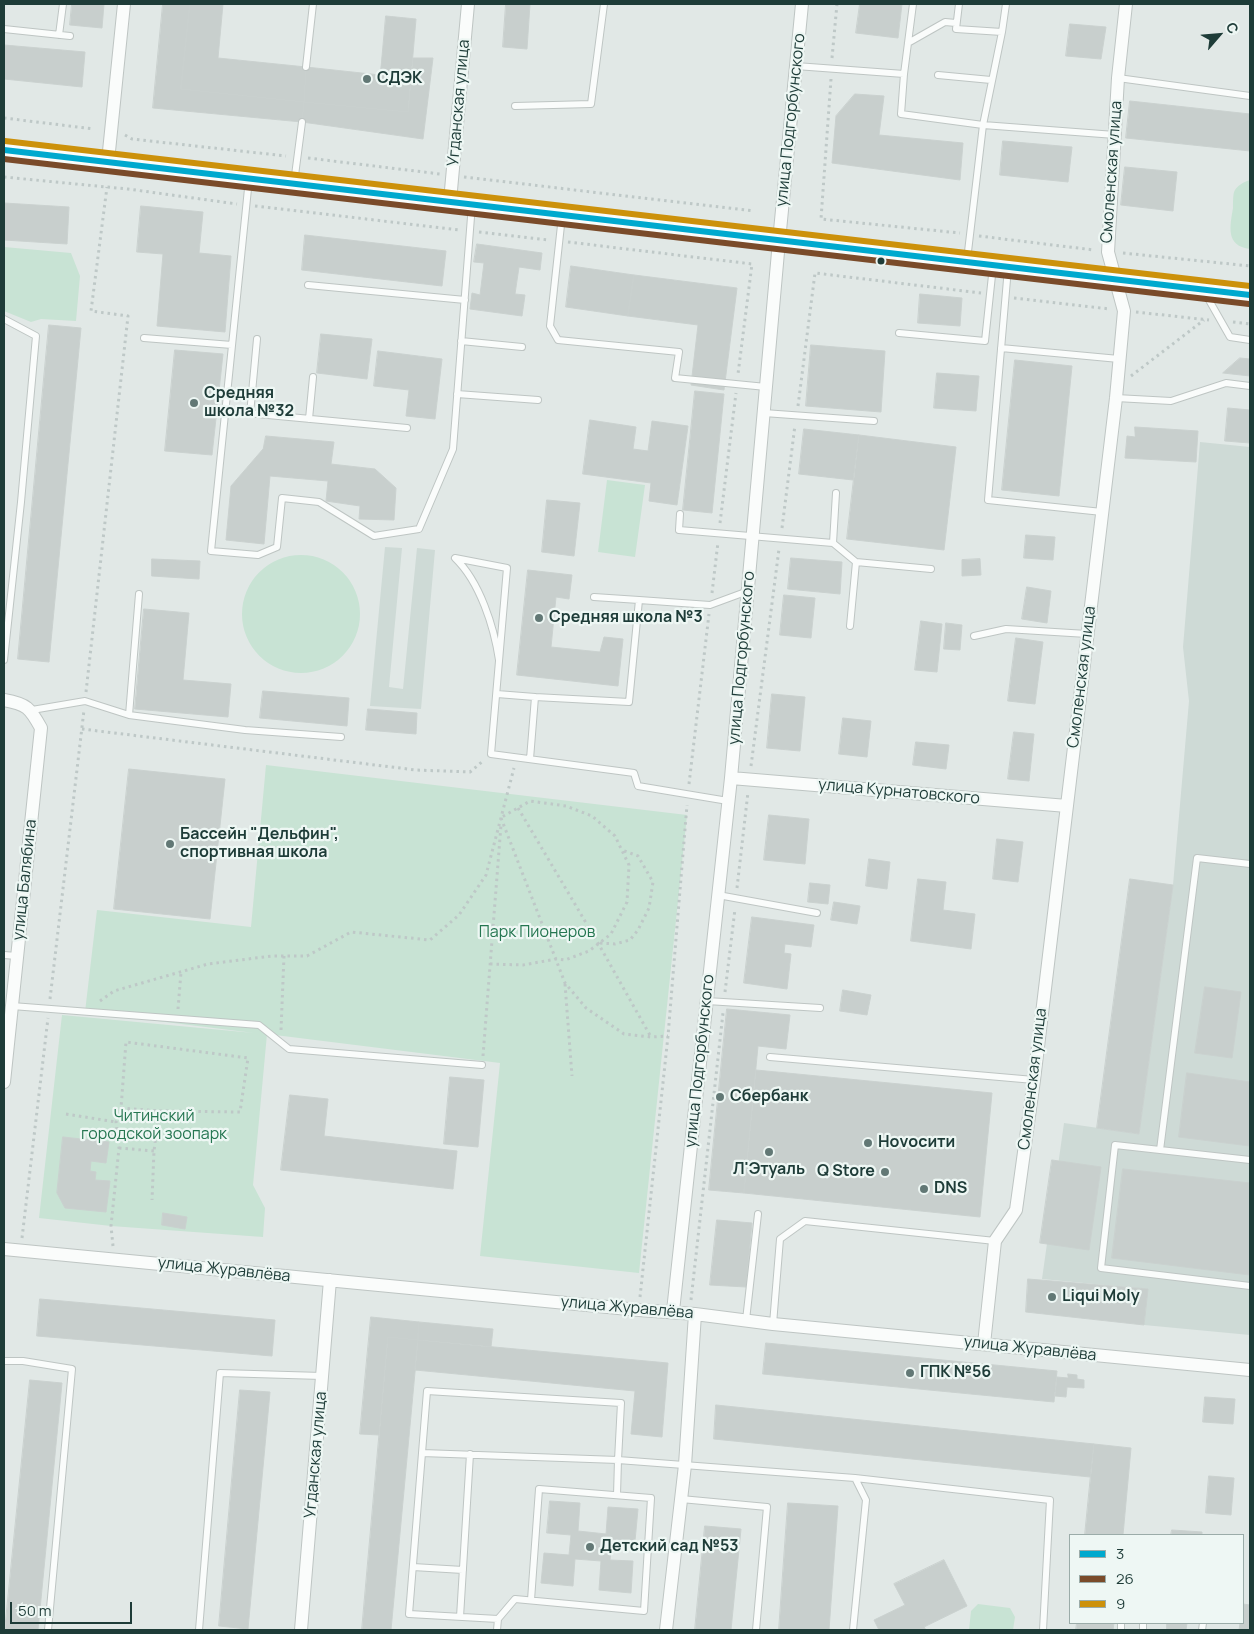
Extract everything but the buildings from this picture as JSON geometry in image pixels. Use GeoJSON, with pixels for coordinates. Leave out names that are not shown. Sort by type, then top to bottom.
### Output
{"type":"FeatureCollection","features":[{"type":"Feature","properties":{"kind":"main road"},"geometry":{"type":"LineString","coordinates":[[4,150],[1250,295]]}},
{"type":"Feature","properties":{"kind":"street"},"geometry":{"type":"LineString","coordinates":[[108,161],[124,4]]}},
{"type":"Feature","properties":{"kind":"street","name":"Угданская улица"},"geometry":{"type":"LineString","coordinates":[[450,201],[468,4]]}},
{"type":"Feature","properties":{"kind":"street","name":"улица Подгорбунского"},"geometry":{"type":"LineString","coordinates":[[673,1311],[731,778],[778,241],[802,4]]}},
{"type":"Feature","properties":{"kind":"street","name":"Смоленская улица"},"geometry":{"type":"LineString","coordinates":[[994,1240],[1016,1210],[1034,1080],[1116,392],[1124,311],[1108,252],[1118,78],[1126,4]]}},
{"type":"Feature","properties":{"kind":"street"},"geometry":{"type":"LineString","coordinates":[[4,700],[17,702],[32,710]]}},
{"type":"Feature","properties":{"kind":"street","name":"улица Балябина"},"geometry":{"type":"LineString","coordinates":[[4,1082],[41,728],[32,710]]}},
{"type":"Feature","properties":{"kind":"street","name":"улица Курнатовского"},"geometry":{"type":"LineString","coordinates":[[731,778],[1067,806]]}},
{"type":"Feature","properties":{"kind":"street"},"geometry":{"type":"LineString","coordinates":[[984,1344],[994,1240]]}},
{"type":"Feature","properties":{"kind":"street","name":"улица Журавлёва"},"geometry":{"type":"LineString","coordinates":[[4,1249],[629,1309],[673,1311],[773,1324],[1250,1370]]}},
{"type":"Feature","properties":{"kind":"street","name":"Угданская улица"},"geometry":{"type":"LineString","coordinates":[[301,1630],[330,1280]]}},
{"type":"Feature","properties":{"kind":"street"},"geometry":{"type":"LineString","coordinates":[[666,1630],[681,1499],[695,1314]]}},
{"type":"Feature","properties":{"kind":"lane"},"geometry":{"type":"LineString","coordinates":[[59,35],[63,4]]}},
{"type":"Feature","properties":{"kind":"lane"},"geometry":{"type":"LineString","coordinates":[[306,67],[313,4]]}},
{"type":"Feature","properties":{"kind":"lane"},"geometry":{"type":"LineString","coordinates":[[515,106],[591,104],[604,4]]}},
{"type":"Feature","properties":{"kind":"lane"},"geometry":{"type":"LineString","coordinates":[[913,4],[901,114],[983,125],[1115,135]]}},
{"type":"Feature","properties":{"kind":"lane"},"geometry":{"type":"LineString","coordinates":[[959,4],[956,28],[1002,32]]}},
{"type":"Feature","properties":{"kind":"lane"},"geometry":{"type":"LineString","coordinates":[[967,262],[983,125],[1006,4]]}},
{"type":"Feature","properties":{"kind":"lane"},"geometry":{"type":"LineString","coordinates":[[908,43],[945,22],[956,23]]}},
{"type":"Feature","properties":{"kind":"lane"},"geometry":{"type":"LineString","coordinates":[[4,29],[70,36]]}},
{"type":"Feature","properties":{"kind":"lane"},"geometry":{"type":"LineString","coordinates":[[796,66],[904,74]]}},
{"type":"Feature","properties":{"kind":"lane"},"geometry":{"type":"LineString","coordinates":[[938,75],[991,80]]}},
{"type":"Feature","properties":{"kind":"lane"},"geometry":{"type":"LineString","coordinates":[[1118,78],[1250,96]]}},
{"type":"Feature","properties":{"kind":"lane"},"geometry":{"type":"LineString","coordinates":[[294,184],[302,122]]}},
{"type":"Feature","properties":{"kind":"lane"},"geometry":{"type":"LineString","coordinates":[[249,178],[211,551],[258,555],[276,546],[282,498],[319,502],[374,536],[419,529],[453,448],[472,204]]}},
{"type":"Feature","properties":{"kind":"lane"},"geometry":{"type":"LineString","coordinates":[[562,215],[550,326],[558,340],[679,352],[675,378],[766,387]]}},
{"type":"Feature","properties":{"kind":"lane"},"geometry":{"type":"LineString","coordinates":[[899,334],[985,341],[990,295],[1001,266]]}},
{"type":"Feature","properties":{"kind":"lane"},"geometry":{"type":"LineString","coordinates":[[1001,266],[1005,296],[988,500],[1102,512]]}},
{"type":"Feature","properties":{"kind":"lane"},"geometry":{"type":"LineString","coordinates":[[308,285],[465,300]]}},
{"type":"Feature","properties":{"kind":"lane"},"geometry":{"type":"LineString","coordinates":[[1203,290],[1230,337],[1250,340]]}},
{"type":"Feature","properties":{"kind":"lane"},"geometry":{"type":"LineString","coordinates":[[4,320],[36,336],[4,660]]}},
{"type":"Feature","properties":{"kind":"lane"},"geometry":{"type":"LineString","coordinates":[[144,338],[232,345]]}},
{"type":"Feature","properties":{"kind":"lane"},"geometry":{"type":"LineString","coordinates":[[250,414],[257,340]]}},
{"type":"Feature","properties":{"kind":"lane"},"geometry":{"type":"LineString","coordinates":[[461,341],[522,346]]}},
{"type":"Feature","properties":{"kind":"lane"},"geometry":{"type":"LineString","coordinates":[[1001,348],[1119,359]]}},
{"type":"Feature","properties":{"kind":"lane"},"geometry":{"type":"LineString","coordinates":[[309,419],[313,377]]}},
{"type":"Feature","properties":{"kind":"lane"},"geometry":{"type":"LineString","coordinates":[[1116,392],[1172,402],[1226,383],[1250,386]]}},
{"type":"Feature","properties":{"kind":"lane"},"geometry":{"type":"LineString","coordinates":[[457,394],[538,400]]}},
{"type":"Feature","properties":{"kind":"lane"},"geometry":{"type":"LineString","coordinates":[[225,412],[408,428]]}},
{"type":"Feature","properties":{"kind":"lane"},"geometry":{"type":"LineString","coordinates":[[764,413],[874,421]]}},
{"type":"Feature","properties":{"kind":"lane"},"geometry":{"type":"LineString","coordinates":[[833,543],[836,492]]}},
{"type":"Feature","properties":{"kind":"lane"},"geometry":{"type":"LineString","coordinates":[[680,514],[679,530],[833,543],[856,562],[931,569]]}},
{"type":"Feature","properties":{"kind":"lane"},"geometry":{"type":"LineString","coordinates":[[499,660],[492,624],[473,582],[463,566],[455,558],[507,568],[492,754],[634,773],[638,786],[728,801]]}},
{"type":"Feature","properties":{"kind":"lane"},"geometry":{"type":"LineString","coordinates":[[850,626],[856,562]]}},
{"type":"Feature","properties":{"kind":"lane"},"geometry":{"type":"LineString","coordinates":[[594,597],[710,606],[748,590]]}},
{"type":"Feature","properties":{"kind":"lane"},"geometry":{"type":"LineString","coordinates":[[128,715],[139,594]]}},
{"type":"Feature","properties":{"kind":"lane"},"geometry":{"type":"LineString","coordinates":[[497,694],[629,702],[639,600]]}},
{"type":"Feature","properties":{"kind":"lane"},"geometry":{"type":"LineString","coordinates":[[974,636],[1006,629],[1087,634]]}},
{"type":"Feature","properties":{"kind":"lane"},"geometry":{"type":"LineString","coordinates":[[530,759],[536,697]]}},
{"type":"Feature","properties":{"kind":"lane"},"geometry":{"type":"LineString","coordinates":[[32,710],[85,702],[128,715],[245,730],[341,737]]}},
{"type":"Feature","properties":{"kind":"lane"},"geometry":{"type":"LineString","coordinates":[[1160,1150],[1197,858],[1250,864]]}},
{"type":"Feature","properties":{"kind":"lane"},"geometry":{"type":"LineString","coordinates":[[718,896],[817,913]]}},
{"type":"Feature","properties":{"kind":"lane"},"geometry":{"type":"LineString","coordinates":[[4,955],[17,956]]}},
{"type":"Feature","properties":{"kind":"lane"},"geometry":{"type":"LineString","coordinates":[[707,1001],[820,1008]]}},
{"type":"Feature","properties":{"kind":"lane"},"geometry":{"type":"LineString","coordinates":[[12,1006],[259,1025],[289,1049],[482,1065]]}},
{"type":"Feature","properties":{"kind":"lane"},"geometry":{"type":"LineString","coordinates":[[770,1056],[1034,1080]]}},
{"type":"Feature","properties":{"kind":"lane"},"geometry":{"type":"LineString","coordinates":[[1250,1160],[1115,1146],[1101,1268],[1250,1286]]}},
{"type":"Feature","properties":{"kind":"lane"},"geometry":{"type":"LineString","coordinates":[[746,1320],[758,1214]]}},
{"type":"Feature","properties":{"kind":"lane"},"geometry":{"type":"LineString","coordinates":[[773,1324],[780,1239],[805,1221],[994,1240]]}},
{"type":"Feature","properties":{"kind":"lane"},"geometry":{"type":"LineString","coordinates":[[4,1361],[23,1360],[72,1369],[48,1630]]}},
{"type":"Feature","properties":{"kind":"lane"},"geometry":{"type":"LineString","coordinates":[[199,1630],[220,1373],[322,1376]]}},
{"type":"Feature","properties":{"kind":"lane"},"geometry":{"type":"LineString","coordinates":[[498,1619],[409,1614],[427,1391],[620,1403],[617,1495]]}},
{"type":"Feature","properties":{"kind":"lane"},"geometry":{"type":"LineString","coordinates":[[422,1453],[618,1460],[854,1478],[1050,1500],[1043,1630]]}},
{"type":"Feature","properties":{"kind":"lane"},"geometry":{"type":"LineString","coordinates":[[460,1617],[470,1454]]}},
{"type":"Feature","properties":{"kind":"lane"},"geometry":{"type":"LineString","coordinates":[[854,1478],[866,1500],[854,1630]]}},
{"type":"Feature","properties":{"kind":"lane"},"geometry":{"type":"LineString","coordinates":[[497,1630],[498,1619],[515,1599],[644,1610],[651,1498],[539,1489],[531,1600]]}},
{"type":"Feature","properties":{"kind":"lane"},"geometry":{"type":"LineString","coordinates":[[681,1499],[767,1507],[756,1630]]}},
{"type":"Feature","properties":{"kind":"lane"},"geometry":{"type":"LineString","coordinates":[[413,1567],[463,1570]]}},
{"type":"Feature","properties":{"kind":"path"},"geometry":{"type":"LineString","coordinates":[[837,4],[820,219],[970,234],[1108,252],[1250,266]]}},
{"type":"Feature","properties":{"kind":"path"},"geometry":{"type":"LineString","coordinates":[[4,118],[94,129]]}},
{"type":"Feature","properties":{"kind":"path"},"geometry":{"type":"LineString","coordinates":[[4,177],[107,187],[752,264]]}},
{"type":"Feature","properties":{"kind":"path"},"geometry":{"type":"LineString","coordinates":[[20,1250],[82,729],[128,316],[92,311],[107,187]]}},
{"type":"Feature","properties":{"kind":"path"},"geometry":{"type":"LineString","coordinates":[[815,273],[990,295]]}},
{"type":"Feature","properties":{"kind":"path"},"geometry":{"type":"LineString","coordinates":[[1005,296],[1250,324]]}},
{"type":"Feature","properties":{"kind":"path"},"geometry":{"type":"LineString","coordinates":[[1116,392],[1205,319]]}},
{"type":"Feature","properties":{"kind":"path"},"geometry":{"type":"LineString","coordinates":[[82,729],[416,770],[470,772],[492,754]]}},
{"type":"Feature","properties":{"kind":"path"},"geometry":{"type":"LineString","coordinates":[[85,1012],[114,991],[208,964],[284,956],[307,956],[351,932],[430,940],[459,915],[486,876],[517,758]]}},
{"type":"Feature","properties":{"kind":"path"},"geometry":{"type":"LineString","coordinates":[[490,964],[524,965],[556,959],[565,960],[589,951],[611,934],[626,902],[628,865],[615,836],[592,816],[566,806],[530,801],[501,817]]}},
{"type":"Feature","properties":{"kind":"path"},"geometry":{"type":"LineString","coordinates":[[518,808],[651,1037]]}},
{"type":"Feature","properties":{"kind":"path"},"geometry":{"type":"LineString","coordinates":[[501,817],[565,983],[572,1076]]}},
{"type":"Feature","properties":{"kind":"path"},"geometry":{"type":"LineString","coordinates":[[482,1065],[501,817]]}},
{"type":"Feature","properties":{"kind":"path"},"geometry":{"type":"LineString","coordinates":[[598,943],[615,944],[630,940],[638,930],[649,908],[653,882],[638,856],[622,850]]}},
{"type":"Feature","properties":{"kind":"path"},"geometry":{"type":"LineString","coordinates":[[281,1042],[284,956]]}},
{"type":"Feature","properties":{"kind":"path"},"geometry":{"type":"LineString","coordinates":[[177,1019],[181,972]]}},
{"type":"Feature","properties":{"kind":"path"},"geometry":{"type":"LineString","coordinates":[[565,983],[586,1008],[624,1034],[651,1037],[668,1036]]}},
{"type":"Feature","properties":{"kind":"path"},"geometry":{"type":"LineString","coordinates":[[113,1259],[111,1226],[119,1148],[116,1122],[121,1108],[126,1042],[248,1058],[240,1112],[159,1111],[121,1108]]}},
{"type":"Feature","properties":{"kind":"path"},"geometry":{"type":"LineString","coordinates":[[152,1200],[154,1151],[159,1111]]}},
{"type":"Feature","properties":{"kind":"path"},"geometry":{"type":"LineString","coordinates":[[66,1114],[116,1122]]}},
{"type":"Feature","properties":{"kind":"path"},"geometry":{"type":"LineString","coordinates":[[119,1148],[154,1151]]}},
{"type":"Feature","properties":{"kind":"shaded area"},"geometry":{"type":"Polygon","coordinates":[[[1200,442],[1250,447],[1250,1335],[1144,1325],[1147,1289],[1042,1279],[1064,1123],[1139,1134],[1173,885],[1189,701],[1183,647],[1200,442]]]}},
{"type":"Feature","properties":{"kind":"shaded area"},"geometry":{"type":"Polygon","coordinates":[[[385,547],[402,548],[389,687],[403,689],[417,548],[435,550],[421,709],[370,706],[385,547]]]}},
{"type":"Feature","properties":{"kind":"green space"},"geometry":{"type":"Polygon","coordinates":[[[1250,180],[1250,249],[1236,244],[1230,228],[1234,192],[1243,183],[1250,180]]]}},
{"type":"Feature","properties":{"kind":"green space"},"geometry":{"type":"Polygon","coordinates":[[[4,247],[71,253],[80,276],[76,321],[41,319],[31,322],[4,311],[4,247]]]}},
{"type":"Feature","properties":{"kind":"green space"},"geometry":{"type":"Polygon","coordinates":[[[607,480],[645,485],[635,557],[598,552],[607,480]]]}},
{"type":"Feature","properties":{"kind":"green space"},"geometry":{"type":"Polygon","coordinates":[[[301,555],[323,560],[343,572],[355,592],[360,614],[355,636],[343,656],[323,668],[301,673],[279,668],[259,656],[247,636],[242,614],[247,592],[259,572],[279,560],[301,555]]]}},
{"type":"Feature","properties":{"kind":"green space","name":"Парк Пионеров"},"geometry":{"type":"Polygon","coordinates":[[[266,765],[687,815],[639,1273],[480,1256],[500,1063],[267,1034],[253,1185],[265,1208],[263,1237],[111,1226],[39,1218],[62,1015],[254,1033],[85,1012],[97,910],[251,927],[266,765]]]}},
{"type":"Feature","properties":{"kind":"green space"},"geometry":{"type":"Polygon","coordinates":[[[978,1604],[1010,1608],[1015,1617],[1013,1630],[969,1630],[971,1611],[978,1604]]]}},
{"type":"Feature","properties":{"kind":"transit line","name":"9"},"geometry":{"type":"LineString","coordinates":[[5,141],[1250,286]]}},
{"type":"Feature","properties":{"kind":"transit line","name":"3"},"geometry":{"type":"LineString","coordinates":[[4,150],[1250,295]]}},
{"type":"Feature","properties":{"kind":"transit line","name":"26"},"geometry":{"type":"LineString","coordinates":[[4,159],[1249,304]]}},
{"type":"Feature","properties":{"kind":"place","name":"СДЭК"},"geometry":{"type":"Point","coordinates":[367,79]}},
{"type":"Feature","properties":{"kind":"place","name":"Средняя школа №32"},"geometry":{"type":"Point","coordinates":[194,403]}},
{"type":"Feature","properties":{"kind":"place","name":"Средняя школа №3"},"geometry":{"type":"Point","coordinates":[539,618]}},
{"type":"Feature","properties":{"kind":"place","name":"Бассейн \"Дельфин\", спортивная школа"},"geometry":{"type":"Point","coordinates":[170,844]}},
{"type":"Feature","properties":{"kind":"place","name":"Сбербанк"},"geometry":{"type":"Point","coordinates":[720,1097]}},
{"type":"Feature","properties":{"kind":"place","name":"Ноvосити"},"geometry":{"type":"Point","coordinates":[868,1143]}},
{"type":"Feature","properties":{"kind":"place","name":"Л'Этуаль"},"geometry":{"type":"Point","coordinates":[769,1152]}},
{"type":"Feature","properties":{"kind":"place","name":"Q Store"},"geometry":{"type":"Point","coordinates":[885,1172]}},
{"type":"Feature","properties":{"kind":"place","name":"DNS"},"geometry":{"type":"Point","coordinates":[924,1189]}},
{"type":"Feature","properties":{"kind":"place","name":"Liqui Moly"},"geometry":{"type":"Point","coordinates":[1052,1297]}},
{"type":"Feature","properties":{"kind":"place","name":"ГПК №56"},"geometry":{"type":"Point","coordinates":[910,1373]}},
{"type":"Feature","properties":{"kind":"place","name":"Детский сад №53"},"geometry":{"type":"Point","coordinates":[590,1547]}},
{"type":"Feature","properties":{"kind":"park label","name":"Читинский городской зоопарк"},"geometry":{"type":"Point","coordinates":[154,1126]}}]}
